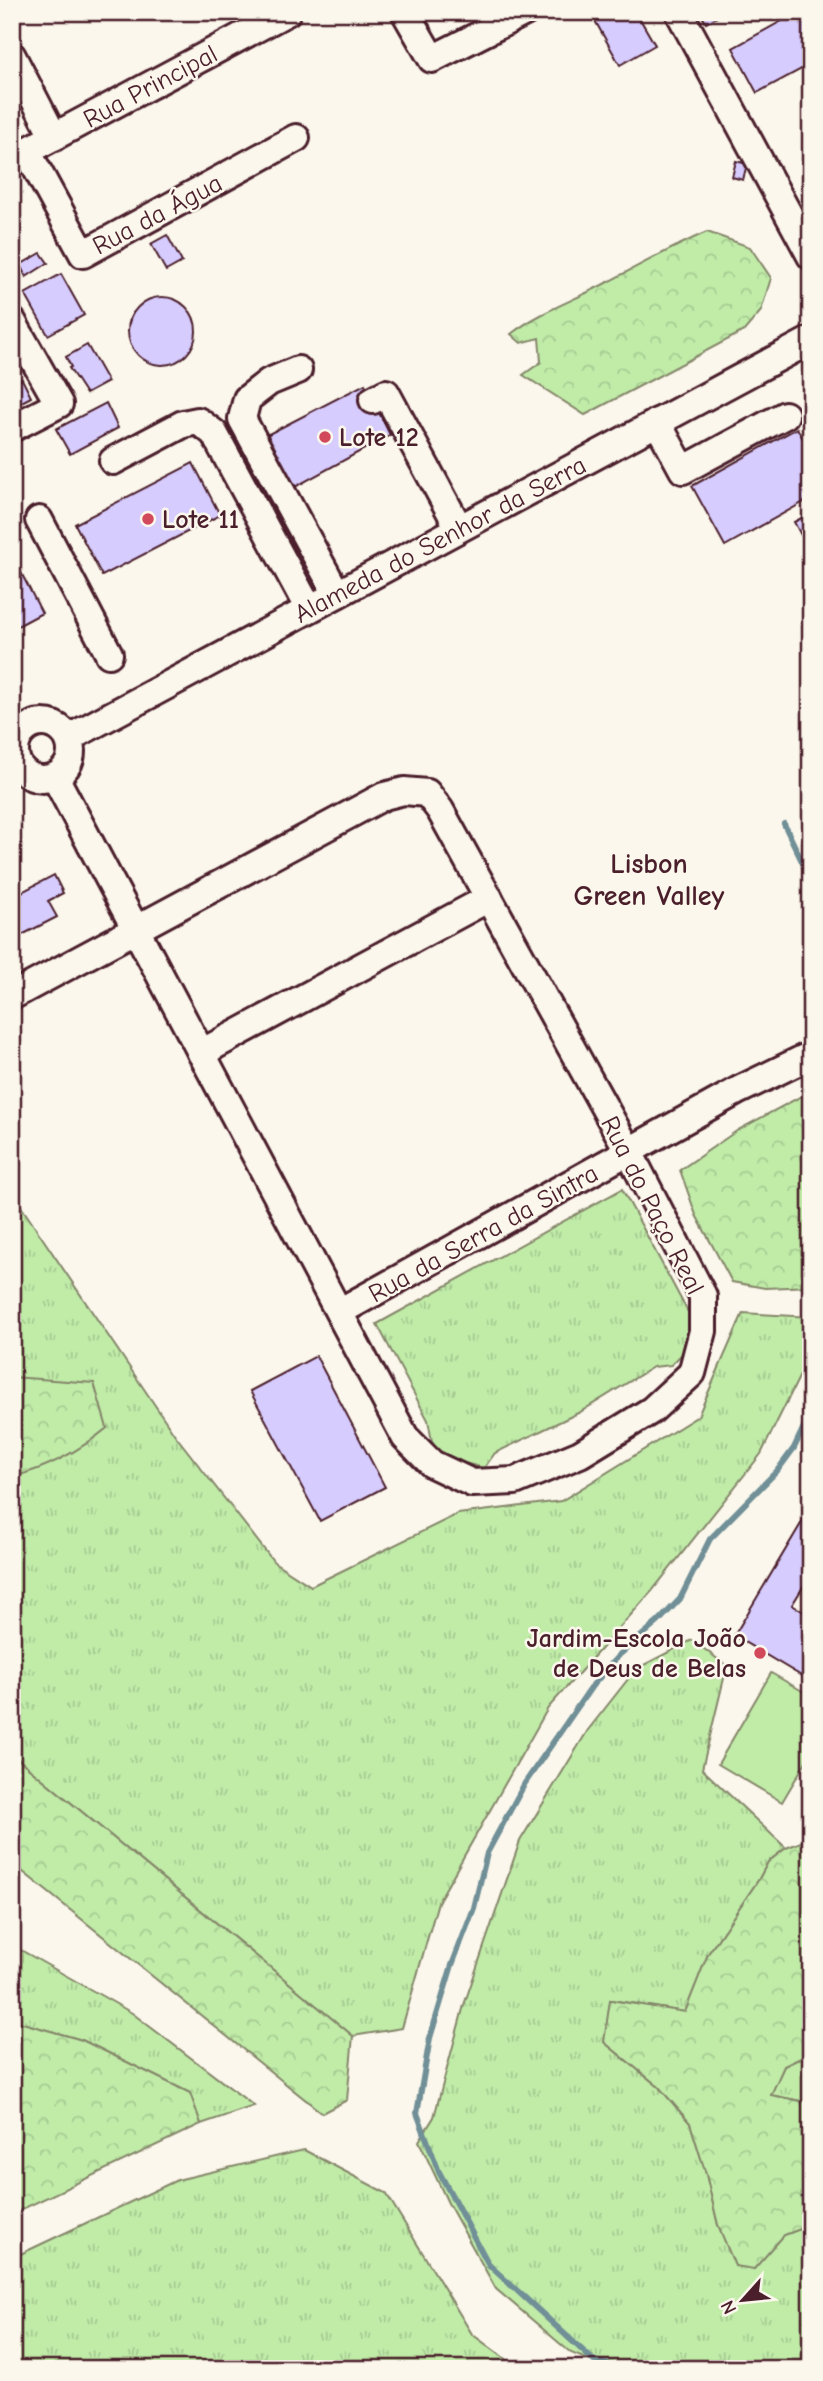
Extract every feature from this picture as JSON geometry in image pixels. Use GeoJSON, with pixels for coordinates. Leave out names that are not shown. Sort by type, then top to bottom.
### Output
{"type":"FeatureCollection","features":[{"type":"Feature","properties":{"kind":"street","name":"Rua Principal"},"geometry":{"type":"LineString","coordinates":[[20,155],[288,12]]}},
{"type":"Feature","properties":{"kind":"street"},"geometry":{"type":"LineString","coordinates":[[405,12],[432,59],[525,12]]}},
{"type":"Feature","properties":{"kind":"street"},"geometry":{"type":"LineString","coordinates":[[679,12],[811,256]]}},
{"type":"Feature","properties":{"kind":"street"},"geometry":{"type":"LineString","coordinates":[[12,56],[54,137]]}},
{"type":"Feature","properties":{"kind":"street","name":"Rua da Água"},"geometry":{"type":"LineString","coordinates":[[20,155],[83,254],[296,138]]}},
{"type":"Feature","properties":{"kind":"street"},"geometry":{"type":"LineString","coordinates":[[12,321],[59,404],[12,428]]}},
{"type":"Feature","properties":{"kind":"street","name":"Alameda do Senhor da Serra"},"geometry":{"type":"LineString","coordinates":[[69,738],[811,340]]}},
{"type":"Feature","properties":{"kind":"street"},"geometry":{"type":"LineString","coordinates":[[298,370],[269,383],[247,398],[242,419],[337,594]]}},
{"type":"Feature","properties":{"kind":"street"},"geometry":{"type":"LineString","coordinates":[[373,400],[386,393],[459,528]]}},
{"type":"Feature","properties":{"kind":"street"},"geometry":{"type":"LineString","coordinates":[[657,422],[683,470],[785,415]]}},
{"type":"Feature","properties":{"kind":"street"},"geometry":{"type":"LineString","coordinates":[[113,461],[183,425],[198,421],[214,433],[227,469],[309,609]]}},
{"type":"Feature","properties":{"kind":"street"},"geometry":{"type":"LineString","coordinates":[[39,520],[108,654]]}},
{"type":"Feature","properties":{"kind":"street"},"geometry":{"type":"LineString","coordinates":[[51,723],[62,729],[69,738],[72,749],[70,760],[64,770],[55,777],[45,780],[34,778],[15,767],[16,743],[21,733],[30,725],[51,723]]}},
{"type":"Feature","properties":{"kind":"street","name":"Rua do Paço Real"},"geometry":{"type":"LineString","coordinates":[[12,996],[136,930],[384,796],[404,791],[427,793],[440,810],[629,1152],[703,1296],[703,1331],[692,1373],[652,1410],[580,1454],[515,1481],[472,1483],[432,1464],[405,1437],[201,1053],[136,930],[55,777]]}},
{"type":"Feature","properties":{"kind":"street"},"geometry":{"type":"LineString","coordinates":[[201,1053],[489,898]]}},
{"type":"Feature","properties":{"kind":"street","name":"Rua da Serra da Sintra"},"geometry":{"type":"LineString","coordinates":[[339,1312],[739,1090],[811,1055]]}},
{"type":"Feature","properties":{"kind":"green space"},"geometry":{"type":"Polygon","coordinates":[[[707,232],[750,247],[771,278],[761,311],[744,331],[585,415],[523,375],[541,362],[539,338],[521,343],[511,334],[546,313],[707,232]]]}},
{"type":"Feature","properties":{"kind":"green space"},"geometry":{"type":"Polygon","coordinates":[[[811,1091],[811,1286],[765,1288],[732,1282],[696,1215],[680,1170],[738,1130],[811,1091]]]}},
{"type":"Feature","properties":{"kind":"green space"},"geometry":{"type":"Polygon","coordinates":[[[622,1189],[690,1316],[684,1352],[671,1365],[653,1367],[580,1412],[495,1453],[484,1468],[453,1460],[433,1447],[428,1420],[377,1324],[622,1189]]]}},
{"type":"Feature","properties":{"kind":"green space"},"geometry":{"type":"Polygon","coordinates":[[[12,1193],[175,1435],[274,1562],[311,1586],[458,1514],[561,1501],[698,1416],[743,1313],[811,1317],[811,1353],[761,1454],[652,1591],[548,1708],[438,1902],[402,2028],[353,2036],[12,1754],[12,1477],[62,1458],[107,1428],[20,1378],[12,1377],[12,1193]]]}},
{"type":"Feature","properties":{"kind":"green space"},"geometry":{"type":"Polygon","coordinates":[[[12,1377],[94,1383],[107,1428],[62,1458],[12,1477],[12,1377]]]}},
{"type":"Feature","properties":{"kind":"green space"},"geometry":{"type":"Polygon","coordinates":[[[692,1640],[727,1666],[702,1769],[786,1848],[768,1862],[708,1954],[685,2012],[611,2000],[604,2042],[659,2087],[690,2123],[718,2225],[754,2269],[784,2235],[811,2225],[811,2369],[611,2369],[571,2353],[496,2289],[448,2203],[419,2141],[434,2117],[464,2005],[520,1841],[588,1730],[636,1669],[692,1640]]]}},
{"type":"Feature","properties":{"kind":"green space"},"geometry":{"type":"Polygon","coordinates":[[[771,1673],[811,1696],[811,1753],[782,1802],[718,1764],[771,1673]]]}},
{"type":"Feature","properties":{"kind":"green space"},"geometry":{"type":"Polygon","coordinates":[[[12,1754],[353,2036],[347,2100],[322,2113],[12,1863],[12,1754]]]}},
{"type":"Feature","properties":{"kind":"green space"},"geometry":{"type":"Polygon","coordinates":[[[811,1838],[811,2053],[784,2066],[771,2095],[811,2103],[811,2225],[784,2235],[754,2269],[735,2266],[718,2225],[690,2123],[659,2087],[604,2042],[610,2000],[685,2012],[708,1954],[768,1862],[786,1848],[811,1838]]]}},
{"type":"Feature","properties":{"kind":"green space"},"geometry":{"type":"Polygon","coordinates":[[[12,1945],[132,2013],[254,2106],[201,2124],[190,2093],[82,2040],[12,2020],[12,1945]]]}},
{"type":"Feature","properties":{"kind":"green space"},"geometry":{"type":"Polygon","coordinates":[[[12,2020],[82,2040],[190,2093],[201,2124],[12,2214],[12,2020]]]}},
{"type":"Feature","properties":{"kind":"green space"},"geometry":{"type":"Polygon","coordinates":[[[811,2053],[811,2103],[770,2095],[784,2066],[811,2053]]]}},
{"type":"Feature","properties":{"kind":"green space"},"geometry":{"type":"Polygon","coordinates":[[[304,2150],[386,2193],[472,2334],[519,2369],[12,2369],[12,2258],[177,2180],[304,2150]]]}},
{"type":"Feature","properties":{"kind":"building"},"geometry":{"type":"Polygon","coordinates":[[[413,12],[441,12],[420,24],[413,12]]]}},
{"type":"Feature","properties":{"kind":"building"},"geometry":{"type":"Polygon","coordinates":[[[590,12],[636,12],[655,45],[620,65],[590,12]]]}},
{"type":"Feature","properties":{"kind":"building"},"geometry":{"type":"Polygon","coordinates":[[[700,12],[725,12],[706,23],[700,12]]]}},
{"type":"Feature","properties":{"kind":"building"},"geometry":{"type":"Polygon","coordinates":[[[798,12],[811,12],[811,64],[757,93],[733,48],[798,12]]]}},
{"type":"Feature","properties":{"kind":"building"},"geometry":{"type":"Polygon","coordinates":[[[736,161],[747,164],[743,180],[732,177],[736,161]]]}},
{"type":"Feature","properties":{"kind":"building"},"geometry":{"type":"Polygon","coordinates":[[[167,235],[182,262],[166,271],[151,244],[167,235]]]}},
{"type":"Feature","properties":{"kind":"building"},"geometry":{"type":"Polygon","coordinates":[[[41,253],[48,263],[26,277],[20,265],[41,253]]]}},
{"type":"Feature","properties":{"kind":"building"},"geometry":{"type":"Polygon","coordinates":[[[61,274],[84,315],[48,335],[25,294],[61,274]]]}},
{"type":"Feature","properties":{"kind":"building"},"geometry":{"type":"Polygon","coordinates":[[[169,297],[190,312],[196,324],[194,344],[186,355],[169,365],[155,365],[138,355],[130,344],[128,324],[138,307],[149,299],[169,297]]]}},
{"type":"Feature","properties":{"kind":"building"},"geometry":{"type":"Polygon","coordinates":[[[87,345],[108,382],[86,394],[69,368],[71,367],[66,357],[87,345]]]}},
{"type":"Feature","properties":{"kind":"building"},"geometry":{"type":"Polygon","coordinates":[[[12,369],[19,380],[22,379],[31,397],[16,405],[12,405],[12,369]]]}},
{"type":"Feature","properties":{"kind":"building","name":"Lote 12"},"geometry":{"type":"Polygon","coordinates":[[[365,384],[390,435],[286,492],[259,439],[365,384]]]}},
{"type":"Feature","properties":{"kind":"building"},"geometry":{"type":"Polygon","coordinates":[[[106,403],[118,428],[70,454],[56,429],[106,403]]]}},
{"type":"Feature","properties":{"kind":"building"},"geometry":{"type":"Polygon","coordinates":[[[797,428],[811,453],[811,498],[725,546],[692,486],[797,428]]]}},
{"type":"Feature","properties":{"kind":"building","name":"Lote 11"},"geometry":{"type":"Polygon","coordinates":[[[193,463],[220,515],[102,576],[75,524],[193,463]]]}},
{"type":"Feature","properties":{"kind":"building"},"geometry":{"type":"Polygon","coordinates":[[[811,513],[811,554],[794,522],[811,513]]]}},
{"type":"Feature","properties":{"kind":"building"},"geometry":{"type":"Polygon","coordinates":[[[15,561],[42,613],[12,629],[12,562],[15,561]]]}},
{"type":"Feature","properties":{"kind":"building"},"geometry":{"type":"Polygon","coordinates":[[[54,875],[63,893],[48,901],[57,917],[12,940],[12,897],[54,875]]]}},
{"type":"Feature","properties":{"kind":"building"},"geometry":{"type":"Polygon","coordinates":[[[316,1356],[385,1487],[320,1521],[250,1391],[316,1356]]]}},
{"type":"Feature","properties":{"kind":"building"},"geometry":{"type":"Polygon","coordinates":[[[811,1507],[811,1574],[792,1605],[811,1616],[810,1681],[734,1636],[811,1507]]]}},
{"type":"Feature","properties":{"kind":"waterway"},"geometry":{"type":"LineString","coordinates":[[784,824],[811,880]]}},
{"type":"Feature","properties":{"kind":"waterway"},"geometry":{"type":"LineString","coordinates":[[626,2369],[594,2361],[489,2265],[439,2172],[417,2113],[430,2038],[452,1965],[474,1908],[487,1853],[525,1783],[592,1686],[619,1655],[680,1599],[710,1539],[777,1471],[794,1448],[811,1412]]}},
{"type":"Feature","properties":{"kind":"place","name":"Lote 12"},"geometry":{"type":"Point","coordinates":[325,437]}},
{"type":"Feature","properties":{"kind":"place","name":"Lote 11"},"geometry":{"type":"Point","coordinates":[148,519]}},
{"type":"Feature","properties":{"kind":"place","name":"Jardim-Escola João de Deus de Belas"},"geometry":{"type":"Point","coordinates":[760,1653]}},
{"type":"Feature","properties":{"kind":"district","name":"Lisbon Green Valley"},"geometry":{"type":"Point","coordinates":[649,879]}}]}
